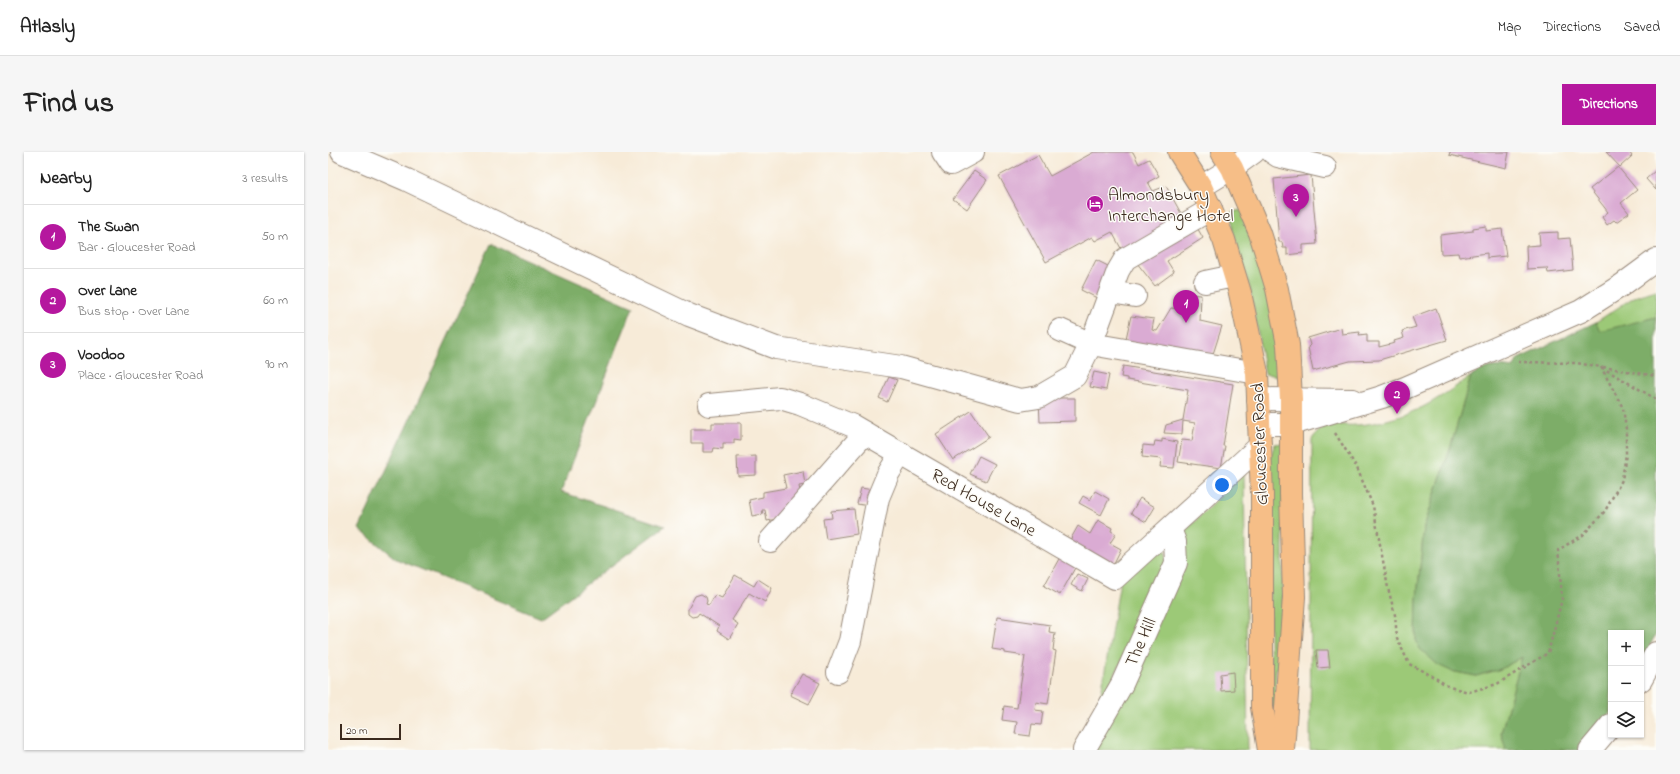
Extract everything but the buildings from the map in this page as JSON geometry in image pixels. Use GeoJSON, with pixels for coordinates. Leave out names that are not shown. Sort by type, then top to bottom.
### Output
{"type":"FeatureCollection","features":[{"type":"Feature","properties":{"kind":"main road","name":"Gloucester Road"},"geometry":{"type":"LineString","coordinates":[[1179,152],[1201,187],[1224,240],[1240,293],[1257,373],[1260,446],[1262,707],[1269,750]]}},
{"type":"Feature","properties":{"kind":"main road","name":"Gloucester Road"},"geometry":{"type":"LineString","coordinates":[[1227,160],[1260,233],[1277,289],[1288,345],[1292,424],[1291,494],[1294,597],[1283,750]]}},
{"type":"Feature","properties":{"kind":"street"},"geometry":{"type":"LineString","coordinates":[[342,152],[407,180],[689,315],[776,348],[901,367],[1020,400],[1039,397],[1075,376],[1091,344],[1118,272],[1125,259],[1211,209]]}},
{"type":"Feature","properties":{"kind":"street"},"geometry":{"type":"LineString","coordinates":[[943,152],[951,164],[973,152]]}},
{"type":"Feature","properties":{"kind":"street"},"geometry":{"type":"LineString","coordinates":[[1201,187],[1227,160],[1254,152]]}},
{"type":"Feature","properties":{"kind":"street"},"geometry":{"type":"LineString","coordinates":[[1272,152],[1278,156],[1325,168]]}},
{"type":"Feature","properties":{"kind":"street"},"geometry":{"type":"LineString","coordinates":[[1259,424],[1292,424],[1412,386],[1580,311],[1622,285],[1656,260]]}},
{"type":"Feature","properties":{"kind":"street"},"geometry":{"type":"LineString","coordinates":[[1205,282],[1234,276]]}},
{"type":"Feature","properties":{"kind":"street"},"geometry":{"type":"LineString","coordinates":[[1111,292],[1135,296]]}},
{"type":"Feature","properties":{"kind":"street"},"geometry":{"type":"LineString","coordinates":[[1060,330],[1091,344],[1257,373]]}},
{"type":"Feature","properties":{"kind":"street","name":"Red House Lane"},"geometry":{"type":"LineString","coordinates":[[708,405],[780,398],[800,404],[859,430],[901,453],[1115,578],[1170,529]]}},
{"type":"Feature","properties":{"kind":"street"},"geometry":{"type":"LineString","coordinates":[[1258,399],[1370,400]]}},
{"type":"Feature","properties":{"kind":"street"},"geometry":{"type":"LineString","coordinates":[[770,541],[859,430]]}},
{"type":"Feature","properties":{"kind":"street"},"geometry":{"type":"LineString","coordinates":[[1170,529],[1260,446]]}},
{"type":"Feature","properties":{"kind":"street"},"geometry":{"type":"LineString","coordinates":[[838,672],[850,641],[878,498],[888,474],[901,453]]}},
{"type":"Feature","properties":{"kind":"street","name":"The Hill"},"geometry":{"type":"LineString","coordinates":[[1084,750],[1122,684],[1176,563],[1176,542],[1170,529]]}},
{"type":"Feature","properties":{"kind":"street"},"geometry":{"type":"LineString","coordinates":[[1644,675],[1656,653]]}},
{"type":"Feature","properties":{"kind":"street"},"geometry":{"type":"LineString","coordinates":[[1590,750],[1608,729]]}},
{"type":"Feature","properties":{"kind":"path"},"geometry":{"type":"LineString","coordinates":[[1515,362],[1577,363],[1656,376]]}},
{"type":"Feature","properties":{"kind":"path"},"geometry":{"type":"LineString","coordinates":[[1601,366],[1656,399]]}},
{"type":"Feature","properties":{"kind":"path"},"geometry":{"type":"LineString","coordinates":[[1332,429],[1357,468],[1373,506],[1397,638],[1409,664],[1449,687],[1469,692],[1498,684],[1548,653],[1562,599],[1558,550],[1584,535],[1606,510],[1622,480],[1626,454],[1626,429],[1623,408],[1601,366]]}},
{"type":"Feature","properties":{"kind":"green space"},"geometry":{"type":"Polygon","coordinates":[[[1241,210],[1260,265],[1273,316],[1280,376],[1265,374],[1251,293],[1233,231],[1232,212],[1241,210]]]}},
{"type":"Feature","properties":{"kind":"green space"},"geometry":{"type":"Polygon","coordinates":[[[491,244],[633,307],[561,492],[665,526],[541,618],[396,559],[359,529],[491,244]]]}},
{"type":"Feature","properties":{"kind":"green space"},"geometry":{"type":"Polygon","coordinates":[[[1656,290],[1656,317],[1600,332],[1596,322],[1634,297],[1656,290]]]}},
{"type":"Feature","properties":{"kind":"green space"},"geometry":{"type":"Polygon","coordinates":[[[1656,317],[1656,634],[1644,657],[1644,630],[1608,630],[1608,717],[1583,750],[1506,750],[1501,733],[1522,657],[1501,669],[1476,676],[1451,671],[1438,665],[1420,649],[1416,640],[1417,598],[1424,527],[1451,446],[1471,376],[1481,370],[1491,367],[1513,368],[1518,359],[1596,322],[1600,331],[1656,317]]]}},
{"type":"Feature","properties":{"kind":"green space"},"geometry":{"type":"Polygon","coordinates":[[[1471,376],[1451,446],[1424,527],[1417,598],[1416,640],[1451,671],[1476,676],[1501,669],[1522,657],[1501,733],[1506,750],[1310,750],[1312,439],[1323,427],[1328,425],[1366,424],[1405,415],[1435,400],[1471,376]]]}},
{"type":"Feature","properties":{"kind":"green space"},"geometry":{"type":"Polygon","coordinates":[[[1283,443],[1283,665],[1276,669],[1275,710],[1271,709],[1268,462],[1275,444],[1283,443]]]}},
{"type":"Feature","properties":{"kind":"green space"},"geometry":{"type":"Polygon","coordinates":[[[1244,473],[1248,750],[1095,750],[1183,543],[1187,529],[1244,473]]]}},
{"type":"Feature","properties":{"kind":"green space"},"geometry":{"type":"Polygon","coordinates":[[[1165,551],[1169,568],[1099,706],[1120,581],[1151,554],[1165,551]]]}},
{"type":"Feature","properties":{"kind":"place","name":"Almondsbury Interchange Hotel"},"geometry":{"type":"Point","coordinates":[1095,204]}},
{"type":"Feature","properties":{"kind":"place","name":"Voodoo"},"geometry":{"type":"Point","coordinates":[1296,217]}},
{"type":"Feature","properties":{"kind":"place","name":"The Swan"},"geometry":{"type":"Point","coordinates":[1186,323]}},
{"type":"Feature","properties":{"kind":"place","name":"Over Lane"},"geometry":{"type":"Point","coordinates":[1397,414]}}]}
